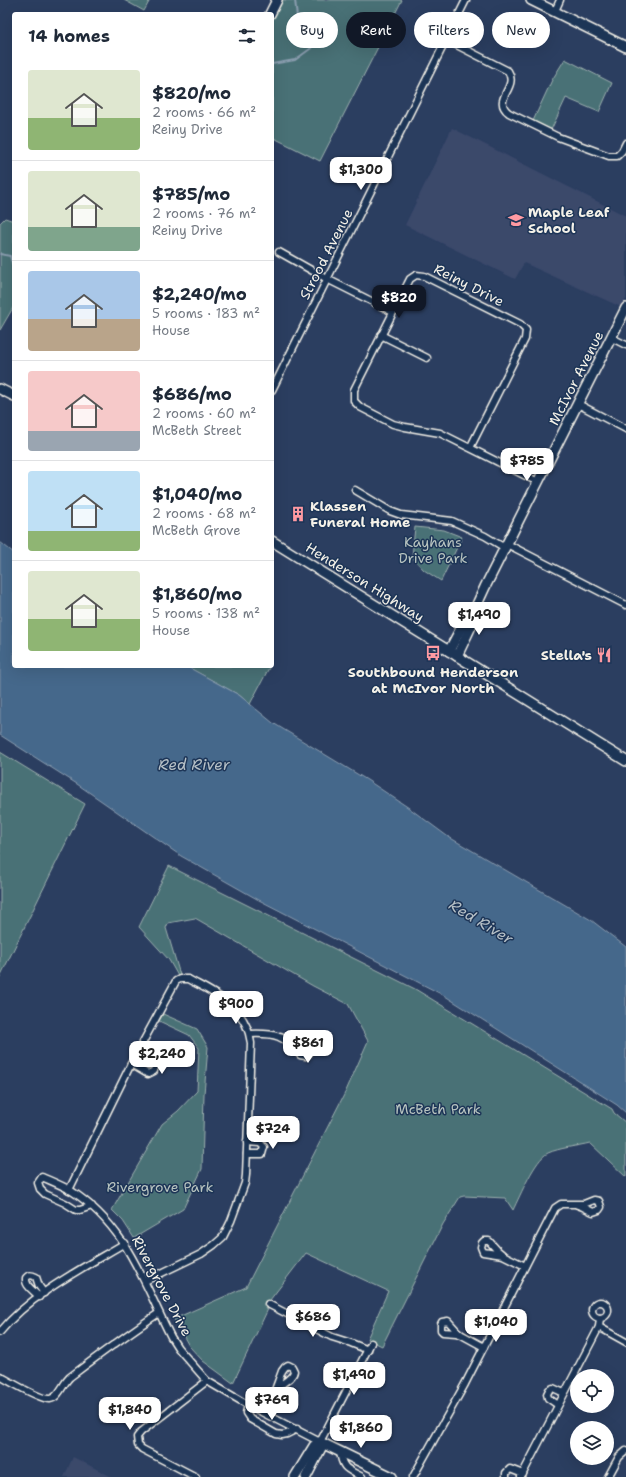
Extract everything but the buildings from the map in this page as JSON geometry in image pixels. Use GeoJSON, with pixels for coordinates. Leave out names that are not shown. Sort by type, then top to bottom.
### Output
{"type":"FeatureCollection","features":[{"type":"Feature","properties":{"kind":"street"},"geometry":{"type":"LineString","coordinates":[[271,12],[277,0]]}},
{"type":"Feature","properties":{"kind":"street","name":"Strood Avenue"},"geometry":{"type":"LineString","coordinates":[[460,12],[466,0]]}},
{"type":"Feature","properties":{"kind":"street"},"geometry":{"type":"LineString","coordinates":[[531,0],[626,48]]}},
{"type":"Feature","properties":{"kind":"street"},"geometry":{"type":"LineString","coordinates":[[555,11],[560,0]]}},
{"type":"Feature","properties":{"kind":"street","name":"Strood Avenue"},"geometry":{"type":"LineString","coordinates":[[274,386],[443,48]]}},
{"type":"Feature","properties":{"kind":"street"},"geometry":{"type":"LineString","coordinates":[[463,48],[508,70],[511,76],[511,83],[503,105],[505,110],[509,113],[558,137],[609,156],[616,156],[622,151],[626,142]]}},
{"type":"Feature","properties":{"kind":"street"},"geometry":{"type":"LineString","coordinates":[[279,252],[327,279],[393,312]]}},
{"type":"Feature","properties":{"kind":"street","name":"Reiny Drive"},"geometry":{"type":"LineString","coordinates":[[470,448],[525,339],[526,330],[520,324],[424,276],[416,275],[410,279],[381,335],[354,390],[354,401],[360,407],[394,424],[440,433],[470,448],[539,482]]}},
{"type":"Feature","properties":{"kind":"street","name":"McIvor Avenue"},"geometry":{"type":"LineString","coordinates":[[453,653],[468,615],[474,611],[626,308]]}},
{"type":"Feature","properties":{"kind":"street"},"geometry":{"type":"LineString","coordinates":[[381,335],[426,358]]}},
{"type":"Feature","properties":{"kind":"street"},"geometry":{"type":"LineString","coordinates":[[612,338],[626,345]]}},
{"type":"Feature","properties":{"kind":"street"},"geometry":{"type":"LineString","coordinates":[[0,390],[12,395]]}},
{"type":"Feature","properties":{"kind":"street"},"geometry":{"type":"LineString","coordinates":[[578,404],[626,429]]}},
{"type":"Feature","properties":{"kind":"street"},"geometry":{"type":"LineString","coordinates":[[355,490],[390,511],[401,515],[452,521],[626,605]]}},
{"type":"Feature","properties":{"kind":"street","name":"Henderson Highway"},"geometry":{"type":"LineString","coordinates":[[274,542],[626,761]]}},
{"type":"Feature","properties":{"kind":"street"},"geometry":{"type":"LineString","coordinates":[[69,1190],[131,1064],[173,984],[180,979],[188,980],[231,1004],[245,1022],[250,1034],[251,1043],[248,1142],[245,1183],[231,1221],[223,1236],[214,1245],[200,1254],[145,1281]]}},
{"type":"Feature","properties":{"kind":"street"},"geometry":{"type":"LineString","coordinates":[[250,1034],[280,1036]]}},
{"type":"Feature","properties":{"kind":"street"},"geometry":{"type":"LineString","coordinates":[[131,1064],[148,1074],[154,1071],[156,1064],[137,1054]]}},
{"type":"Feature","properties":{"kind":"street"},"geometry":{"type":"LineString","coordinates":[[247,1154],[259,1155],[262,1154],[264,1150],[264,1147],[260,1142],[248,1142]]}},
{"type":"Feature","properties":{"kind":"street","name":"Rivergrove Drive"},"geometry":{"type":"LineString","coordinates":[[92,1206],[76,1210],[45,1194],[40,1189],[38,1183],[42,1177],[69,1190],[92,1206],[114,1228],[132,1254],[159,1313],[178,1348],[207,1381],[248,1405],[392,1477]]}},
{"type":"Feature","properties":{"kind":"street"},"geometry":{"type":"LineString","coordinates":[[413,1477],[484,1347],[555,1208],[561,1204],[575,1204]]}},
{"type":"Feature","properties":{"kind":"street"},"geometry":{"type":"LineString","coordinates":[[0,1332],[17,1314],[61,1281],[125,1243]]}},
{"type":"Feature","properties":{"kind":"street"},"geometry":{"type":"LineString","coordinates":[[503,1255],[525,1266]]}},
{"type":"Feature","properties":{"kind":"street"},"geometry":{"type":"LineString","coordinates":[[268,1304],[332,1337],[368,1350]]}},
{"type":"Feature","properties":{"kind":"street"},"geometry":{"type":"LineString","coordinates":[[0,1376],[42,1397],[51,1399],[68,1379],[120,1339],[159,1313]]}},
{"type":"Feature","properties":{"kind":"street"},"geometry":{"type":"LineString","coordinates":[[506,1477],[506,1473],[510,1470],[522,1476],[599,1327],[600,1318]]}},
{"type":"Feature","properties":{"kind":"street"},"geometry":{"type":"LineString","coordinates":[[599,1327],[626,1342]]}},
{"type":"Feature","properties":{"kind":"street"},"geometry":{"type":"LineString","coordinates":[[462,1335],[484,1347]]}},
{"type":"Feature","properties":{"kind":"street"},"geometry":{"type":"LineString","coordinates":[[295,1477],[314,1446],[320,1442],[371,1343]]}},
{"type":"Feature","properties":{"kind":"street"},"geometry":{"type":"LineString","coordinates":[[196,1477],[142,1449],[138,1445],[137,1437],[141,1432],[207,1381]]}},
{"type":"Feature","properties":{"kind":"street"},"geometry":{"type":"LineString","coordinates":[[558,1405],[548,1398],[547,1394],[549,1390],[553,1388],[564,1393]]}},
{"type":"Feature","properties":{"kind":"street"},"geometry":{"type":"LineString","coordinates":[[263,1412],[275,1390]]}},
{"type":"Feature","properties":{"kind":"street"},"geometry":{"type":"LineString","coordinates":[[248,1405],[246,1413],[250,1419],[276,1434],[287,1434],[297,1429]]}},
{"type":"Feature","properties":{"kind":"street"},"geometry":{"type":"LineString","coordinates":[[306,1477],[321,1448],[320,1442]]}},
{"type":"Feature","properties":{"kind":"street"},"geometry":{"type":"LineString","coordinates":[[340,1451],[341,1463],[346,1468],[362,1477]]}},
{"type":"Feature","properties":{"kind":"street"},"geometry":{"type":"LineString","coordinates":[[608,1477],[619,1457],[626,1451]]}},
{"type":"Feature","properties":{"kind":"shaded area","name":"Maple Leaf School"},"geometry":{"type":"Polygon","coordinates":[[[452,128],[626,216],[626,299],[621,307],[524,263],[515,279],[405,225],[452,128]]]}},
{"type":"Feature","properties":{"kind":"shaded area"},"geometry":{"type":"Polygon","coordinates":[[[73,1457],[112,1477],[64,1477],[73,1457]]]}},
{"type":"Feature","properties":{"kind":"green space"},"geometry":{"type":"Polygon","coordinates":[[[124,0],[150,0],[144,11],[124,0]]]}},
{"type":"Feature","properties":{"kind":"green space"},"geometry":{"type":"Polygon","coordinates":[[[282,0],[402,0],[396,12],[346,12],[346,48],[378,48],[320,161],[274,138],[274,16],[282,0]]]}},
{"type":"Feature","properties":{"kind":"green space"},"geometry":{"type":"Polygon","coordinates":[[[565,59],[612,83],[599,112],[566,98],[551,130],[533,121],[552,80],[565,59]]]}},
{"type":"Feature","properties":{"kind":"green space"},"geometry":{"type":"Polygon","coordinates":[[[5,218],[12,220],[12,309],[0,330],[0,223],[5,218]]]}},
{"type":"Feature","properties":{"kind":"green space","name":"Kayhans Drive Park"},"geometry":{"type":"Polygon","coordinates":[[[415,527],[444,530],[462,537],[441,581],[424,570],[412,557],[415,527]]]}},
{"type":"Feature","properties":{"kind":"green space"},"geometry":{"type":"Polygon","coordinates":[[[190,668],[269,668],[250,704],[239,695],[190,668]]]}},
{"type":"Feature","properties":{"kind":"green space"},"geometry":{"type":"Polygon","coordinates":[[[0,752],[85,804],[0,977],[0,752]]]}},
{"type":"Feature","properties":{"kind":"green space","name":"McBeth Park"},"geometry":{"type":"Polygon","coordinates":[[[169,866],[415,989],[612,1109],[614,1113],[626,1123],[626,1177],[590,1143],[558,1150],[548,1153],[543,1157],[528,1178],[513,1210],[505,1198],[460,1197],[443,1224],[382,1346],[367,1339],[388,1291],[306,1253],[270,1300],[265,1309],[268,1309],[233,1383],[203,1361],[189,1346],[174,1319],[246,1287],[346,1091],[368,1041],[348,1004],[313,986],[195,918],[168,923],[166,928],[180,975],[178,976],[169,960],[139,927],[169,866]]]}},
{"type":"Feature","properties":{"kind":"green space","name":"Rivergrove Park"},"geometry":{"type":"Polygon","coordinates":[[[163,1014],[197,1029],[208,1047],[204,1094],[202,1169],[183,1209],[134,1238],[123,1221],[112,1210],[162,1124],[178,1111],[197,1091],[199,1048],[189,1035],[159,1021],[163,1014]]]}},
{"type":"Feature","properties":{"kind":"water","name":"Red River"},"geometry":{"type":"Polygon","coordinates":[[[0,542],[12,551],[12,668],[190,668],[239,695],[273,723],[367,780],[447,836],[591,920],[626,947],[626,1113],[617,1105],[445,996],[257,899],[181,856],[77,784],[0,735],[0,542]]]}},
{"type":"Feature","properties":{"kind":"waterway"},"geometry":{"type":"LineString","coordinates":[[274,64],[295,60],[310,49],[324,32],[320,22],[297,17],[295,0]]}},
{"type":"Feature","properties":{"kind":"waterway"},"geometry":{"type":"LineString","coordinates":[[0,254],[10,256],[12,262]]}},
{"type":"Feature","properties":{"kind":"place","name":"Maple Leaf School"},"geometry":{"type":"Point","coordinates":[516,220]}},
{"type":"Feature","properties":{"kind":"place","name":"Klassen Funeral Home"},"geometry":{"type":"Point","coordinates":[298,514]}},
{"type":"Feature","properties":{"kind":"place","name":"Southbound Henderson at McIvor North"},"geometry":{"type":"Point","coordinates":[433,653]}},
{"type":"Feature","properties":{"kind":"place","name":"Stella's"},"geometry":{"type":"Point","coordinates":[604,655]}}]}
